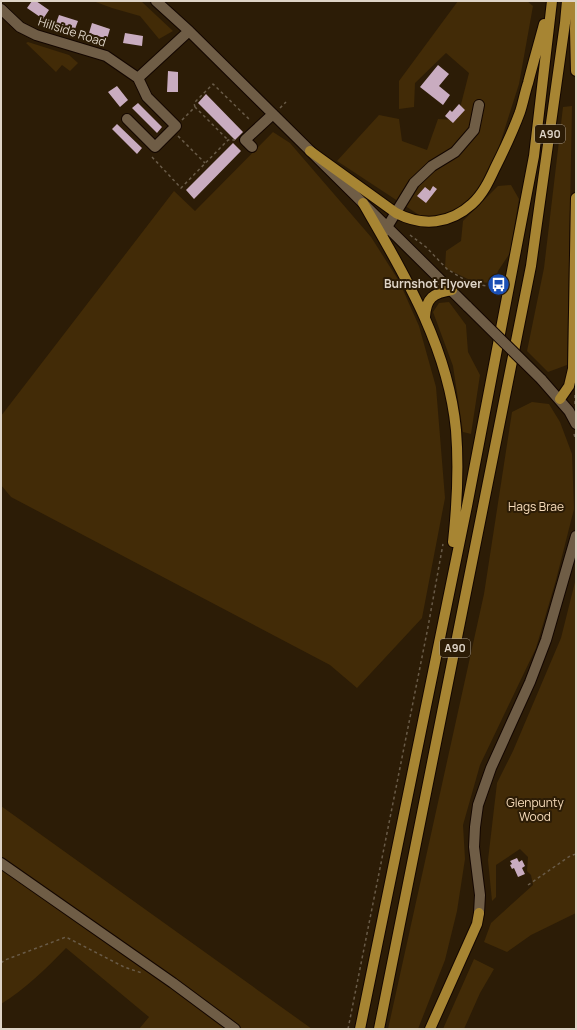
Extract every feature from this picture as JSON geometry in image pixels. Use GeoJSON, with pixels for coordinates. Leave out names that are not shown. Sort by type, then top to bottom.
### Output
{"type":"FeatureCollection","features":[{"type":"Feature","properties":{"kind":"main road"},"geometry":{"type":"LineString","coordinates":[[310,151],[396,213],[408,219],[419,222],[430,222],[446,220],[461,213],[473,203],[483,191],[504,151],[520,111],[551,1]]}},
{"type":"Feature","properties":{"kind":"main road","name":"A90"},"geometry":{"type":"LineString","coordinates":[[360,1029],[467,506],[534,156],[551,1]]}},
{"type":"Feature","properties":{"kind":"main road","name":"A90"},"geometry":{"type":"LineString","coordinates":[[379,1029],[531,266],[567,1]]}},
{"type":"Feature","properties":{"kind":"main road"},"geometry":{"type":"LineString","coordinates":[[576,4],[576,71]]}},
{"type":"Feature","properties":{"kind":"main road"},"geometry":{"type":"LineString","coordinates":[[560,399],[569,386],[573,369],[576,198]]}},
{"type":"Feature","properties":{"kind":"main road"},"geometry":{"type":"LineString","coordinates":[[363,203],[385,231],[425,317],[443,367],[451,398],[456,429],[457,507],[449,590]]}},
{"type":"Feature","properties":{"kind":"main road"},"geometry":{"type":"LineString","coordinates":[[425,317],[425,307],[433,296],[442,291],[452,290]]}},
{"type":"Feature","properties":{"kind":"main road"},"geometry":{"type":"LineString","coordinates":[[430,1029],[477,924],[479,913]]}},
{"type":"Feature","properties":{"kind":"street"},"geometry":{"type":"LineString","coordinates":[[156,1],[363,203]]}},
{"type":"Feature","properties":{"kind":"street","name":"Hillside Road"},"geometry":{"type":"LineString","coordinates":[[1,8],[20,27],[36,35],[106,56],[138,78]]}},
{"type":"Feature","properties":{"kind":"street"},"geometry":{"type":"LineString","coordinates":[[127,119],[155,147],[176,126],[147,97],[138,78],[188,31]]}},
{"type":"Feature","properties":{"kind":"street"},"geometry":{"type":"LineString","coordinates":[[479,105],[474,130],[455,152],[432,166],[414,183],[385,231],[452,290],[541,379],[560,399],[576,424]]}},
{"type":"Feature","properties":{"kind":"street"},"geometry":{"type":"LineString","coordinates":[[248,144],[258,128],[273,114]]}},
{"type":"Feature","properties":{"kind":"street"},"geometry":{"type":"LineString","coordinates":[[479,913],[480,895],[474,848],[478,805],[491,768],[530,682],[571,574],[576,536]]}},
{"type":"Feature","properties":{"kind":"street"},"geometry":{"type":"LineString","coordinates":[[1,863],[174,983],[235,1029]]}},
{"type":"Feature","properties":{"kind":"path"},"geometry":{"type":"LineString","coordinates":[[205,163],[176,134],[176,126],[195,107],[194,103],[213,84],[258,128]]}},
{"type":"Feature","properties":{"kind":"path"},"geometry":{"type":"LineString","coordinates":[[195,107],[228,140],[248,144]]}},
{"type":"Feature","properties":{"kind":"path"},"geometry":{"type":"LineString","coordinates":[[150,155],[181,188],[228,140]]}},
{"type":"Feature","properties":{"kind":"path"},"geometry":{"type":"LineString","coordinates":[[410,235],[426,247],[447,269],[470,283],[499,288]]}},
{"type":"Feature","properties":{"kind":"path"},"geometry":{"type":"LineString","coordinates":[[348,1029],[444,540]]}},
{"type":"Feature","properties":{"kind":"path"},"geometry":{"type":"LineString","coordinates":[[528,885],[570,856],[576,854]]}},
{"type":"Feature","properties":{"kind":"path"},"geometry":{"type":"LineString","coordinates":[[1,963],[5,960],[66,937],[124,967],[145,974]]}},
{"type":"Feature","properties":{"kind":"green space"},"geometry":{"type":"Polygon","coordinates":[[[93,1],[141,1],[173,31],[159,39],[140,16],[93,1]]]}},
{"type":"Feature","properties":{"kind":"green space"},"geometry":{"type":"Polygon","coordinates":[[[458,1],[527,1],[533,6],[519,84],[498,150],[478,193],[460,209],[438,217],[419,215],[337,161],[379,115],[399,119],[402,141],[427,150],[438,119],[457,120],[469,73],[446,53],[415,83],[414,107],[399,109],[399,81],[458,1]]]}},
{"type":"Feature","properties":{"kind":"green space"},"geometry":{"type":"Polygon","coordinates":[[[28,42],[69,55],[78,63],[70,71],[62,65],[56,72],[26,43],[28,42]]]}},
{"type":"Feature","properties":{"kind":"green space"},"geometry":{"type":"Polygon","coordinates":[[[572,106],[567,365],[548,372],[527,351],[544,268],[563,107],[572,106]]]}},
{"type":"Feature","properties":{"kind":"green space"},"geometry":{"type":"Polygon","coordinates":[[[273,132],[290,143],[371,237],[399,281],[419,326],[436,387],[445,498],[422,618],[357,688],[330,665],[11,497],[1,485],[1,416],[174,191],[195,211],[273,132]]]}},
{"type":"Feature","properties":{"kind":"green space"},"geometry":{"type":"Polygon","coordinates":[[[511,185],[519,199],[510,253],[498,271],[494,283],[474,282],[445,268],[446,251],[461,241],[463,221],[498,186],[511,185]]]}},
{"type":"Feature","properties":{"kind":"green space"},"geometry":{"type":"Polygon","coordinates":[[[449,302],[466,325],[468,352],[480,375],[471,434],[463,432],[453,366],[433,312],[439,303],[449,302]]]}},
{"type":"Feature","properties":{"kind":"green space","name":"Hags Brae"},"geometry":{"type":"Polygon","coordinates":[[[532,402],[549,404],[560,422],[572,454],[574,509],[556,580],[536,648],[480,765],[463,825],[465,859],[457,911],[445,960],[418,1029],[388,1029],[484,594],[512,412],[532,402]]]}},
{"type":"Feature","properties":{"kind":"green space","name":"Glenpunty Wood"},"geometry":{"type":"Polygon","coordinates":[[[576,578],[576,913],[531,935],[507,952],[484,942],[491,923],[533,885],[531,875],[527,871],[528,857],[520,849],[496,865],[496,897],[492,901],[488,860],[497,783],[513,751],[561,638],[576,578]]]}},
{"type":"Feature","properties":{"kind":"green space"},"geometry":{"type":"Polygon","coordinates":[[[1,806],[312,1029],[139,1029],[149,1017],[66,948],[35,978],[1,1004],[1,806]]]}},
{"type":"Feature","properties":{"kind":"green space"},"geometry":{"type":"Polygon","coordinates":[[[474,959],[494,969],[480,993],[464,1029],[443,1029],[474,959]]]}},
{"type":"Feature","properties":{"kind":"building"},"geometry":{"type":"Polygon","coordinates":[[[32,1],[36,1],[49,10],[43,19],[27,8],[32,1]]]}},
{"type":"Feature","properties":{"kind":"building"},"geometry":{"type":"Polygon","coordinates":[[[59,15],[78,21],[75,29],[56,23],[59,15]]]}},
{"type":"Feature","properties":{"kind":"building"},"geometry":{"type":"Polygon","coordinates":[[[92,23],[110,29],[107,39],[89,33],[92,23]]]}},
{"type":"Feature","properties":{"kind":"building"},"geometry":{"type":"Polygon","coordinates":[[[125,33],[143,36],[142,46],[123,43],[125,33]]]}},
{"type":"Feature","properties":{"kind":"building"},"geometry":{"type":"Polygon","coordinates":[[[438,65],[449,74],[439,86],[450,95],[443,105],[420,87],[438,65]]]}},
{"type":"Feature","properties":{"kind":"building"},"geometry":{"type":"Polygon","coordinates":[[[168,71],[178,72],[178,92],[167,92],[168,71]]]}},
{"type":"Feature","properties":{"kind":"building"},"geometry":{"type":"Polygon","coordinates":[[[117,86],[128,100],[120,107],[108,92],[117,86]]]}},
{"type":"Feature","properties":{"kind":"building"},"geometry":{"type":"Polygon","coordinates":[[[206,94],[243,132],[235,140],[198,103],[206,94]]]}},
{"type":"Feature","properties":{"kind":"building"},"geometry":{"type":"Polygon","coordinates":[[[138,103],[162,127],[157,133],[132,108],[138,103]]]}},
{"type":"Feature","properties":{"kind":"building"},"geometry":{"type":"Polygon","coordinates":[[[459,104],[465,110],[453,123],[445,116],[450,110],[452,112],[459,104]]]}},
{"type":"Feature","properties":{"kind":"building"},"geometry":{"type":"Polygon","coordinates":[[[117,124],[142,148],[137,154],[112,129],[117,124]]]}},
{"type":"Feature","properties":{"kind":"building"},"geometry":{"type":"Polygon","coordinates":[[[233,143],[241,151],[194,199],[186,190],[233,143]]]}},
{"type":"Feature","properties":{"kind":"building"},"geometry":{"type":"Polygon","coordinates":[[[433,186],[437,189],[426,203],[417,196],[425,187],[430,191],[433,186]]]}},
{"type":"Feature","properties":{"kind":"building"},"geometry":{"type":"Polygon","coordinates":[[[517,858],[519,862],[522,860],[525,866],[522,868],[525,874],[518,877],[514,868],[512,869],[510,865],[512,864],[510,861],[517,858]]]}},
{"type":"Feature","properties":{"kind":"place","name":"Burnshot Flyover"},"geometry":{"type":"Point","coordinates":[498,284]}}]}
